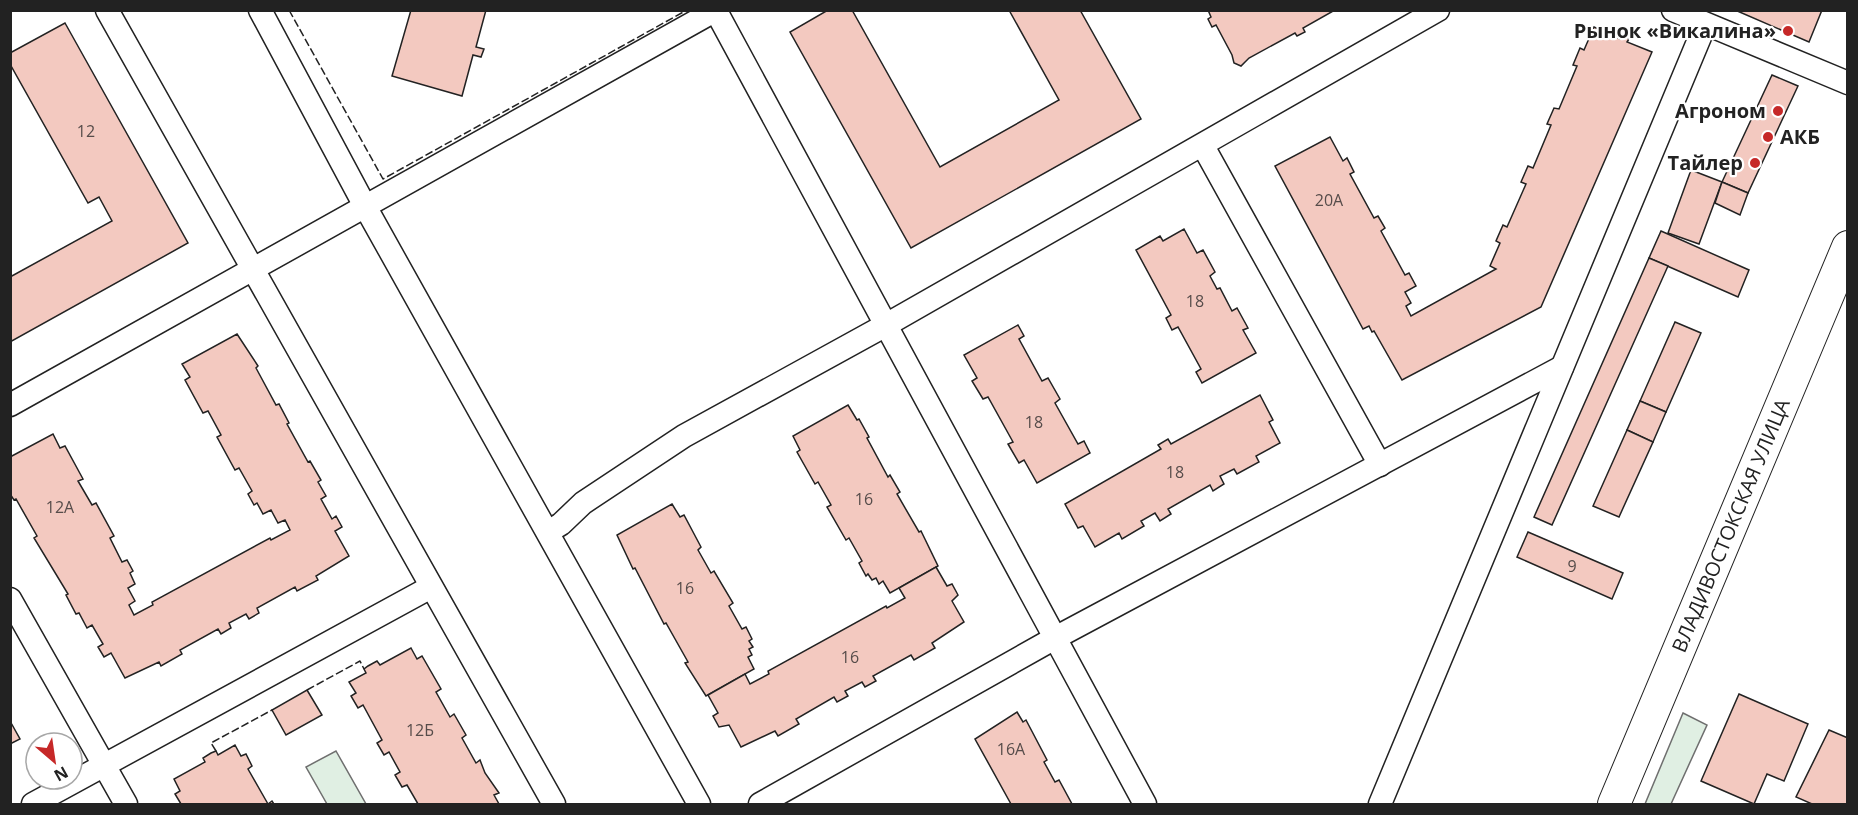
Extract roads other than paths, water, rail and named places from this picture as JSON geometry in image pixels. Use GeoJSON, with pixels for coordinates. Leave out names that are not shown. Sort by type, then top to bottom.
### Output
{"type":"FeatureCollection","features":[{"type":"Feature","properties":{"kind":"main road","name":"ВЛАДИВОСТОКСКАЯ УЛИЦА"},"geometry":{"type":"LineString","coordinates":[[1614,804],[1848,247]]}},
{"type":"Feature","properties":{"kind":"street"},"geometry":{"type":"LineString","coordinates":[[107,10],[554,804]]}},
{"type":"Feature","properties":{"kind":"street"},"geometry":{"type":"LineString","coordinates":[[261,10],[366,208],[699,804]]}},
{"type":"Feature","properties":{"kind":"street"},"geometry":{"type":"LineString","coordinates":[[548,532],[561,524],[583,503],[684,436],[1203,146],[1438,10]]}},
{"type":"Feature","properties":{"kind":"street"},"geometry":{"type":"LineString","coordinates":[[1673,10],[1848,83]]}},
{"type":"Feature","properties":{"kind":"street"},"geometry":{"type":"LineString","coordinates":[[10,405],[254,272],[716,11],[1145,804]]}},
{"type":"Feature","properties":{"kind":"street"},"geometry":{"type":"LineString","coordinates":[[1380,804],[1705,25]]}},
{"type":"Feature","properties":{"kind":"street"},"geometry":{"type":"LineString","coordinates":[[1203,146],[1380,465]]}},
{"type":"Feature","properties":{"kind":"street"},"geometry":{"type":"LineString","coordinates":[[760,804],[1055,638],[1562,367]]}},
{"type":"Feature","properties":{"kind":"street"},"geometry":{"type":"LineString","coordinates":[[33,804],[431,587]]}},
{"type":"Feature","properties":{"kind":"street"},"geometry":{"type":"LineString","coordinates":[[10,599],[126,804]]}},
{"type":"Feature","properties":{"kind":"place","name":"Рынок «Викалина»"},"geometry":{"type":"Point","coordinates":[1788,31]}},
{"type":"Feature","properties":{"kind":"place","name":"Агроном"},"geometry":{"type":"Point","coordinates":[1778,111]}},
{"type":"Feature","properties":{"kind":"place","name":"АКБ"},"geometry":{"type":"Point","coordinates":[1768,137]}},
{"type":"Feature","properties":{"kind":"place","name":"Тайлер"},"geometry":{"type":"Point","coordinates":[1755,163]}}]}
